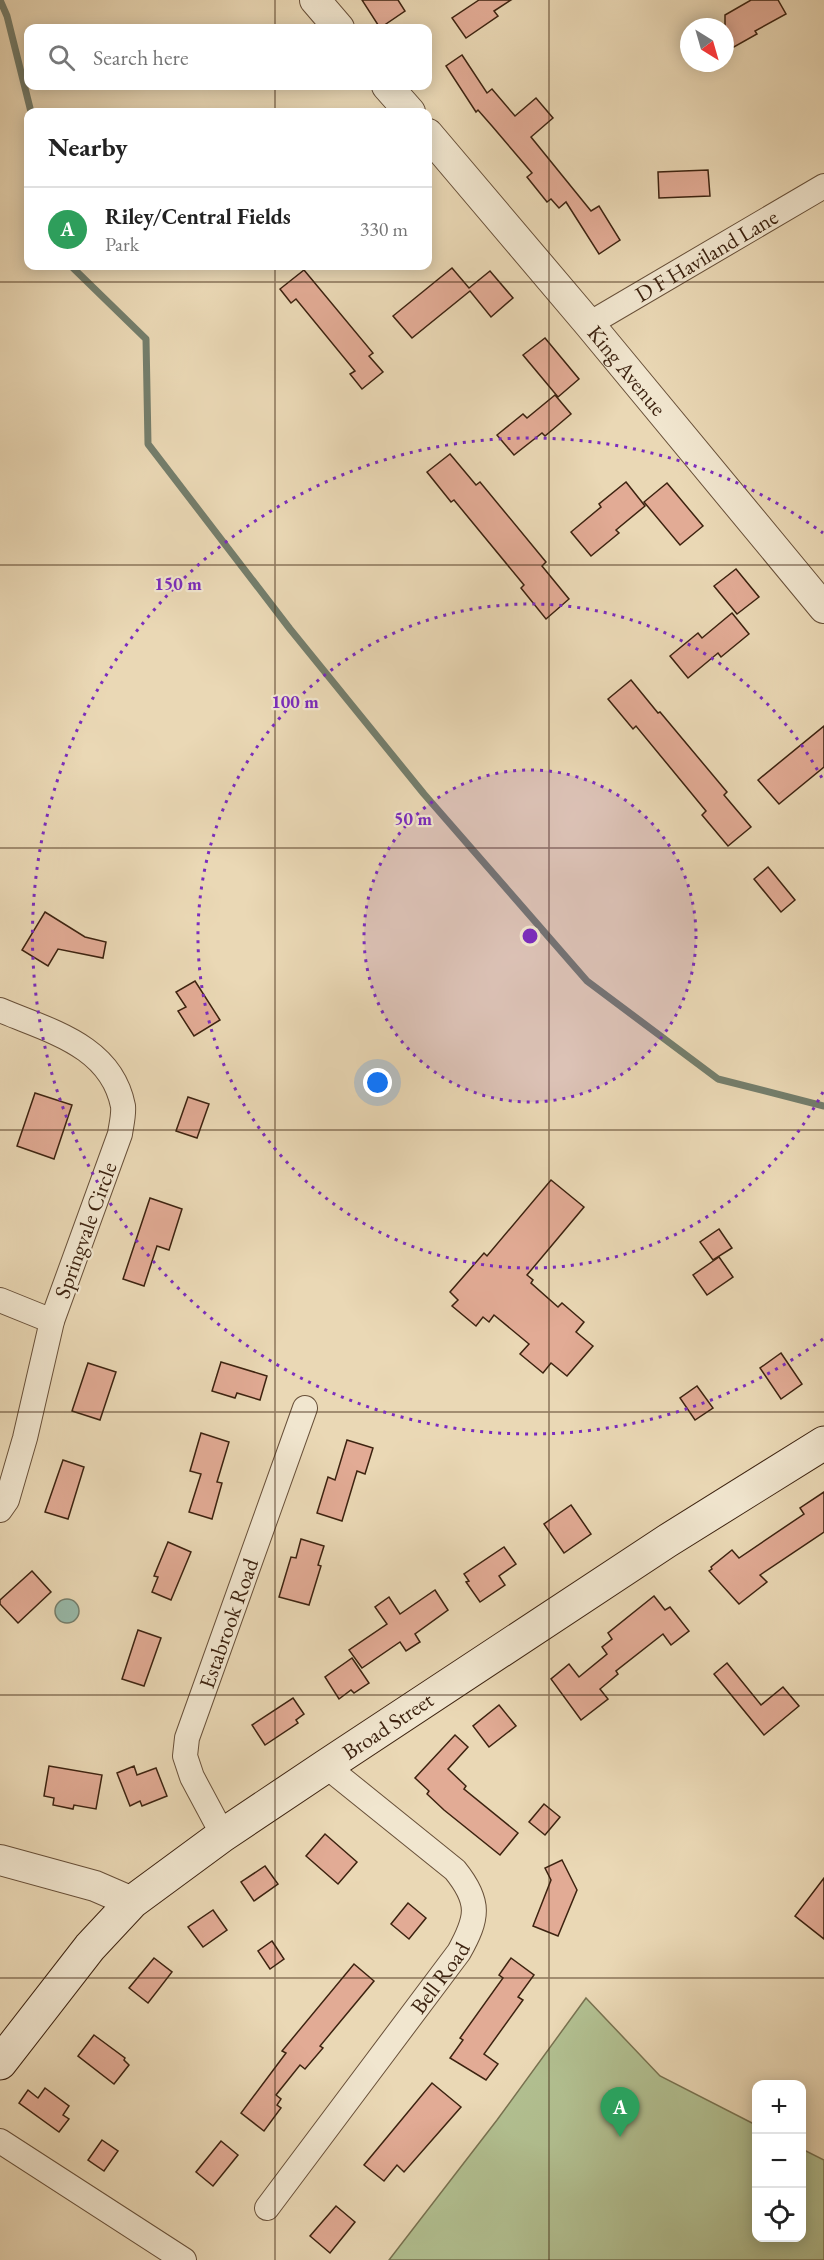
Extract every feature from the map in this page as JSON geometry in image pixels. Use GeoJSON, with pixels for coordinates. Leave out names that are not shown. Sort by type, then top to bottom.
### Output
{"type":"FeatureCollection","features":[{"type":"Feature","properties":{"kind":"main road","name":"Broad Street"},"geometry":{"type":"LineString","coordinates":[[0,2063],[90,1947],[132,1902],[223,1835],[326,1766],[667,1541],[824,1443]]}},
{"type":"Feature","properties":{"kind":"street"},"geometry":{"type":"LineString","coordinates":[[315,0],[336,24]]}},
{"type":"Feature","properties":{"kind":"street"},"geometry":{"type":"LineString","coordinates":[[391,90],[406,108]]}},
{"type":"Feature","properties":{"kind":"street","name":"King Avenue"},"geometry":{"type":"LineString","coordinates":[[432,139],[824,608]]}},
{"type":"Feature","properties":{"kind":"street","name":"D F Haviland Lane"},"geometry":{"type":"LineString","coordinates":[[589,324],[824,186]]}},
{"type":"Feature","properties":{"kind":"street","name":"Springvale Circle"},"geometry":{"type":"LineString","coordinates":[[0,1010],[74,1042],[94,1054],[107,1070],[117,1088],[123,1108],[120,1134],[52,1321],[25,1438],[7,1500],[0,1510]]}},
{"type":"Feature","properties":{"kind":"street"},"geometry":{"type":"LineString","coordinates":[[0,1300],[52,1321]]}},
{"type":"Feature","properties":{"kind":"street","name":"Estabrook Road"},"geometry":{"type":"LineString","coordinates":[[223,1835],[192,1777],[185,1756],[187,1738],[306,1408]]}},
{"type":"Feature","properties":{"kind":"street","name":"Bell Road"},"geometry":{"type":"LineString","coordinates":[[267,2208],[459,1952],[472,1928],[474,1903],[468,1886],[455,1870],[326,1766]]}},
{"type":"Feature","properties":{"kind":"street"},"geometry":{"type":"LineString","coordinates":[[0,1860],[96,1886],[132,1902]]}},
{"type":"Feature","properties":{"kind":"street"},"geometry":{"type":"LineString","coordinates":[[0,2141],[184,2260]]}},
{"type":"Feature","properties":{"kind":"green space"},"geometry":{"type":"Polygon","coordinates":[[[586,1998],[660,2076],[752,2123],[752,2242],[806,2242],[806,2151],[824,2160],[824,2260],[389,2260],[497,2120],[586,1998]]]}},
{"type":"Feature","properties":{"kind":"shaded area"},"geometry":{"type":"Polygon","coordinates":[[[67,1599],[72,1600],[78,1606],[78,1616],[72,1622],[67,1623],[62,1622],[56,1616],[55,1611],[56,1606],[62,1600],[67,1599]]]}},
{"type":"Feature","properties":{"kind":"building"},"geometry":{"type":"Polygon","coordinates":[[[362,0],[398,0],[405,11],[386,24],[377,24],[362,0]]]}},
{"type":"Feature","properties":{"kind":"building"},"geometry":{"type":"Polygon","coordinates":[[[479,0],[511,0],[494,11],[498,16],[466,38],[452,18],[479,0]]]}},
{"type":"Feature","properties":{"kind":"building"},"geometry":{"type":"Polygon","coordinates":[[[751,0],[778,0],[786,14],[755,31],[757,34],[734,47],[734,18],[725,18],[725,15],[751,0]]]}},
{"type":"Feature","properties":{"kind":"building"},"geometry":{"type":"Polygon","coordinates":[[[462,55],[487,93],[492,89],[515,116],[536,98],[553,118],[531,137],[591,211],[599,206],[620,240],[599,254],[566,202],[559,208],[551,199],[547,202],[527,177],[532,173],[478,110],[476,112],[446,66],[462,55]]]}},
{"type":"Feature","properties":{"kind":"building"},"geometry":{"type":"Polygon","coordinates":[[[708,170],[710,196],[659,198],[658,172],[708,170]]]}},
{"type":"Feature","properties":{"kind":"building"},"geometry":{"type":"Polygon","coordinates":[[[452,268],[469,288],[490,271],[513,298],[491,317],[470,291],[412,338],[393,316],[452,268]]]}},
{"type":"Feature","properties":{"kind":"building"},"geometry":{"type":"Polygon","coordinates":[[[304,270],[373,353],[369,356],[383,372],[362,389],[350,374],[355,371],[296,299],[291,303],[280,289],[304,270]]]}},
{"type":"Feature","properties":{"kind":"building"},"geometry":{"type":"Polygon","coordinates":[[[545,338],[579,379],[558,397],[523,355],[545,338]]]}},
{"type":"Feature","properties":{"kind":"building"},"geometry":{"type":"Polygon","coordinates":[[[555,395],[571,414],[545,436],[542,433],[514,455],[497,435],[523,414],[527,418],[555,395]]]}},
{"type":"Feature","properties":{"kind":"building"},"geometry":{"type":"Polygon","coordinates":[[[450,454],[476,485],[480,482],[546,562],[542,566],[569,599],[546,619],[521,588],[524,585],[454,500],[451,502],[427,472],[450,454]]]}},
{"type":"Feature","properties":{"kind":"building"},"geometry":{"type":"Polygon","coordinates":[[[626,482],[645,506],[616,530],[619,533],[591,556],[571,532],[601,507],[599,504],[626,482]]]}},
{"type":"Feature","properties":{"kind":"building"},"geometry":{"type":"Polygon","coordinates":[[[667,483],[703,526],[680,545],[644,502],[667,483]]]}},
{"type":"Feature","properties":{"kind":"building"},"geometry":{"type":"Polygon","coordinates":[[[736,569],[759,597],[737,614],[714,586],[736,569]]]}},
{"type":"Feature","properties":{"kind":"building"},"geometry":{"type":"Polygon","coordinates":[[[732,613],[749,634],[721,657],[718,653],[688,678],[670,656],[698,633],[702,638],[732,613]]]}},
{"type":"Feature","properties":{"kind":"building"},"geometry":{"type":"Polygon","coordinates":[[[631,680],[727,792],[724,795],[751,827],[728,846],[702,815],[706,811],[636,726],[633,729],[608,699],[631,680]]]}},
{"type":"Feature","properties":{"kind":"building"},"geometry":{"type":"Polygon","coordinates":[[[824,726],[824,767],[779,804],[758,780],[824,726]]]}},
{"type":"Feature","properties":{"kind":"building"},"geometry":{"type":"Polygon","coordinates":[[[768,867],[795,900],[781,912],[754,879],[768,867]]]}},
{"type":"Feature","properties":{"kind":"building"},"geometry":{"type":"Polygon","coordinates":[[[45,912],[85,937],[106,942],[103,958],[58,949],[48,966],[22,950],[45,912]]]}},
{"type":"Feature","properties":{"kind":"building"},"geometry":{"type":"Polygon","coordinates":[[[195,981],[220,1020],[194,1036],[178,1011],[186,1007],[176,992],[195,981]]]}},
{"type":"Feature","properties":{"kind":"building"},"geometry":{"type":"Polygon","coordinates":[[[35,1093],[72,1105],[54,1159],[17,1146],[35,1093]]]}},
{"type":"Feature","properties":{"kind":"building"},"geometry":{"type":"Polygon","coordinates":[[[188,1097],[209,1104],[197,1138],[176,1131],[188,1097]]]}},
{"type":"Feature","properties":{"kind":"building"},"geometry":{"type":"Polygon","coordinates":[[[551,1180],[584,1207],[527,1275],[533,1280],[531,1283],[558,1307],[562,1303],[584,1322],[576,1332],[593,1346],[567,1376],[551,1363],[543,1373],[520,1354],[529,1344],[494,1315],[489,1322],[483,1317],[476,1326],[452,1306],[458,1300],[450,1292],[484,1253],[487,1256],[551,1180]]]}},
{"type":"Feature","properties":{"kind":"building"},"geometry":{"type":"Polygon","coordinates":[[[150,1198],[182,1209],[169,1250],[157,1246],[144,1286],[123,1279],[150,1198]]]}},
{"type":"Feature","properties":{"kind":"building"},"geometry":{"type":"Polygon","coordinates":[[[719,1229],[732,1248],[713,1260],[700,1242],[719,1229]]]}},
{"type":"Feature","properties":{"kind":"building"},"geometry":{"type":"Polygon","coordinates":[[[719,1257],[733,1277],[707,1295],[693,1275],[719,1257]]]}},
{"type":"Feature","properties":{"kind":"building"},"geometry":{"type":"Polygon","coordinates":[[[781,1353],[802,1384],[781,1399],[760,1368],[781,1353]]]}},
{"type":"Feature","properties":{"kind":"building"},"geometry":{"type":"Polygon","coordinates":[[[221,1362],[267,1376],[260,1400],[237,1393],[235,1398],[212,1391],[221,1362]]]}},
{"type":"Feature","properties":{"kind":"building"},"geometry":{"type":"Polygon","coordinates":[[[88,1363],[116,1372],[100,1420],[72,1411],[88,1363]]]}},
{"type":"Feature","properties":{"kind":"building"},"geometry":{"type":"Polygon","coordinates":[[[697,1386],[713,1408],[695,1420],[680,1398],[697,1386]]]}},
{"type":"Feature","properties":{"kind":"building"},"geometry":{"type":"Polygon","coordinates":[[[201,1433],[229,1442],[217,1482],[222,1483],[212,1519],[189,1512],[201,1474],[190,1471],[201,1433]]]}},
{"type":"Feature","properties":{"kind":"building"},"geometry":{"type":"Polygon","coordinates":[[[347,1440],[373,1448],[365,1474],[357,1471],[342,1521],[317,1513],[328,1477],[335,1480],[347,1440]]]}},
{"type":"Feature","properties":{"kind":"building"},"geometry":{"type":"Polygon","coordinates":[[[63,1460],[84,1467],[68,1519],[45,1512],[63,1460]]]}},
{"type":"Feature","properties":{"kind":"building"},"geometry":{"type":"Polygon","coordinates":[[[824,1492],[824,1532],[760,1575],[767,1582],[739,1604],[709,1571],[711,1567],[732,1550],[739,1558],[804,1514],[800,1508],[824,1492]]]}},
{"type":"Feature","properties":{"kind":"building"},"geometry":{"type":"Polygon","coordinates":[[[571,1505],[591,1534],[564,1553],[544,1524],[571,1505]]]}},
{"type":"Feature","properties":{"kind":"building"},"geometry":{"type":"Polygon","coordinates":[[[301,1539],[324,1546],[318,1565],[321,1566],[309,1605],[279,1597],[291,1557],[296,1558],[301,1539]]]}},
{"type":"Feature","properties":{"kind":"building"},"geometry":{"type":"Polygon","coordinates":[[[168,1542],[191,1552],[171,1600],[152,1592],[158,1577],[154,1576],[168,1542]]]}},
{"type":"Feature","properties":{"kind":"building"},"geometry":{"type":"Polygon","coordinates":[[[504,1547],[516,1564],[499,1576],[505,1585],[480,1602],[466,1582],[469,1581],[464,1574],[504,1547]]]}},
{"type":"Feature","properties":{"kind":"building"},"geometry":{"type":"Polygon","coordinates":[[[32,1571],[51,1592],[18,1623],[0,1604],[0,1600],[32,1571]]]}},
{"type":"Feature","properties":{"kind":"building"},"geometry":{"type":"Polygon","coordinates":[[[435,1590],[448,1610],[415,1634],[420,1642],[406,1651],[400,1642],[362,1668],[349,1650],[387,1624],[375,1607],[389,1597],[400,1614],[435,1590]]]}},
{"type":"Feature","properties":{"kind":"building"},"geometry":{"type":"Polygon","coordinates":[[[654,1596],[665,1610],[670,1607],[689,1631],[671,1645],[663,1634],[616,1671],[618,1674],[600,1689],[608,1699],[581,1720],[551,1679],[569,1664],[579,1677],[607,1654],[602,1647],[612,1639],[608,1633],[654,1596]]]}},
{"type":"Feature","properties":{"kind":"building"},"geometry":{"type":"Polygon","coordinates":[[[138,1630],[161,1638],[144,1686],[122,1679],[138,1630]]]}},
{"type":"Feature","properties":{"kind":"building"},"geometry":{"type":"Polygon","coordinates":[[[352,1658],[369,1683],[354,1693],[351,1690],[339,1699],[325,1677],[352,1658]]]}},
{"type":"Feature","properties":{"kind":"building"},"geometry":{"type":"Polygon","coordinates":[[[727,1663],[761,1705],[783,1687],[799,1706],[764,1735],[714,1674],[727,1663]]]}},
{"type":"Feature","properties":{"kind":"building"},"geometry":{"type":"Polygon","coordinates":[[[293,1698],[304,1714],[296,1720],[298,1723],[265,1745],[252,1725],[293,1698]]]}},
{"type":"Feature","properties":{"kind":"building"},"geometry":{"type":"Polygon","coordinates":[[[499,1705],[516,1726],[489,1747],[473,1726],[499,1705]]]}},
{"type":"Feature","properties":{"kind":"building"},"geometry":{"type":"Polygon","coordinates":[[[455,1735],[468,1747],[448,1769],[466,1786],[464,1789],[518,1833],[500,1855],[444,1810],[427,1794],[429,1791],[415,1778],[455,1735]]]}},
{"type":"Feature","properties":{"kind":"building"},"geometry":{"type":"Polygon","coordinates":[[[49,1766],[102,1775],[96,1809],[74,1805],[73,1809],[53,1805],[54,1798],[44,1796],[49,1766]]]}},
{"type":"Feature","properties":{"kind":"building"},"geometry":{"type":"Polygon","coordinates":[[[134,1766],[137,1775],[156,1768],[167,1796],[142,1806],[140,1801],[130,1806],[117,1773],[134,1766]]]}},
{"type":"Feature","properties":{"kind":"building"},"geometry":{"type":"Polygon","coordinates":[[[544,1804],[560,1817],[545,1835],[529,1822],[544,1804]]]}},
{"type":"Feature","properties":{"kind":"building"},"geometry":{"type":"Polygon","coordinates":[[[325,1834],[357,1862],[338,1884],[306,1856],[325,1834]]]}},
{"type":"Feature","properties":{"kind":"building"},"geometry":{"type":"Polygon","coordinates":[[[562,1860],[577,1890],[558,1936],[533,1926],[551,1880],[545,1868],[562,1860]]]}},
{"type":"Feature","properties":{"kind":"building"},"geometry":{"type":"Polygon","coordinates":[[[265,1866],[278,1884],[254,1901],[241,1882],[265,1866]]]}},
{"type":"Feature","properties":{"kind":"building"},"geometry":{"type":"Polygon","coordinates":[[[824,1878],[824,1939],[795,1916],[824,1878]]]}},
{"type":"Feature","properties":{"kind":"building"},"geometry":{"type":"Polygon","coordinates":[[[408,1903],[426,1918],[409,1939],[391,1924],[408,1903]]]}},
{"type":"Feature","properties":{"kind":"building"},"geometry":{"type":"Polygon","coordinates":[[[213,1910],[227,1930],[203,1947],[188,1927],[213,1910]]]}},
{"type":"Feature","properties":{"kind":"building"},"geometry":{"type":"Polygon","coordinates":[[[272,1941],[284,1959],[270,1969],[258,1951],[272,1941]]]}},
{"type":"Feature","properties":{"kind":"building"},"geometry":{"type":"Polygon","coordinates":[[[154,1958],[172,1972],[148,2003],[129,1988],[154,1958]]]}},
{"type":"Feature","properties":{"kind":"building"},"geometry":{"type":"Polygon","coordinates":[[[511,1958],[534,1975],[518,1997],[523,2000],[484,2054],[498,2064],[486,2080],[450,2058],[463,2040],[460,2038],[503,1978],[499,1975],[511,1958]]]}},
{"type":"Feature","properties":{"kind":"building"},"geometry":{"type":"Polygon","coordinates":[[[354,1964],[374,1981],[320,2046],[323,2048],[305,2069],[300,2065],[276,2095],[281,2099],[277,2105],[281,2108],[264,2131],[241,2113],[286,2053],[282,2051],[354,1964]]]}},
{"type":"Feature","properties":{"kind":"building"},"geometry":{"type":"Polygon","coordinates":[[[94,2035],[125,2058],[124,2060],[129,2065],[114,2084],[78,2056],[94,2035]]]}},
{"type":"Feature","properties":{"kind":"building"},"geometry":{"type":"Polygon","coordinates":[[[432,2083],[461,2107],[404,2172],[397,2165],[384,2181],[364,2165],[432,2083]]]}},
{"type":"Feature","properties":{"kind":"building"},"geometry":{"type":"Polygon","coordinates":[[[45,2088],[69,2106],[63,2115],[69,2119],[59,2132],[19,2103],[28,2090],[38,2098],[45,2088]]]}},
{"type":"Feature","properties":{"kind":"building"},"geometry":{"type":"Polygon","coordinates":[[[102,2140],[118,2151],[104,2171],[88,2160],[102,2140]]]}},
{"type":"Feature","properties":{"kind":"building"},"geometry":{"type":"Polygon","coordinates":[[[221,2141],[238,2155],[213,2186],[196,2172],[221,2141]]]}},
{"type":"Feature","properties":{"kind":"building"},"geometry":{"type":"Polygon","coordinates":[[[336,2206],[355,2222],[330,2253],[310,2236],[336,2206]]]}},
{"type":"Feature","properties":{"kind":"waterway"},"geometry":{"type":"LineString","coordinates":[[0,0],[7,16],[24,84]]}},
{"type":"Feature","properties":{"kind":"waterway"},"geometry":{"type":"LineString","coordinates":[[26,90],[30,108]]}},
{"type":"Feature","properties":{"kind":"waterway"},"geometry":{"type":"LineString","coordinates":[[75,270],[146,339],[148,444],[290,629],[424,794],[587,981],[718,1079],[824,1106]]}},
{"type":"Feature","properties":{"kind":"place","name":"Riley/Central Fields"},"geometry":{"type":"Point","coordinates":[620,2137]}}]}
